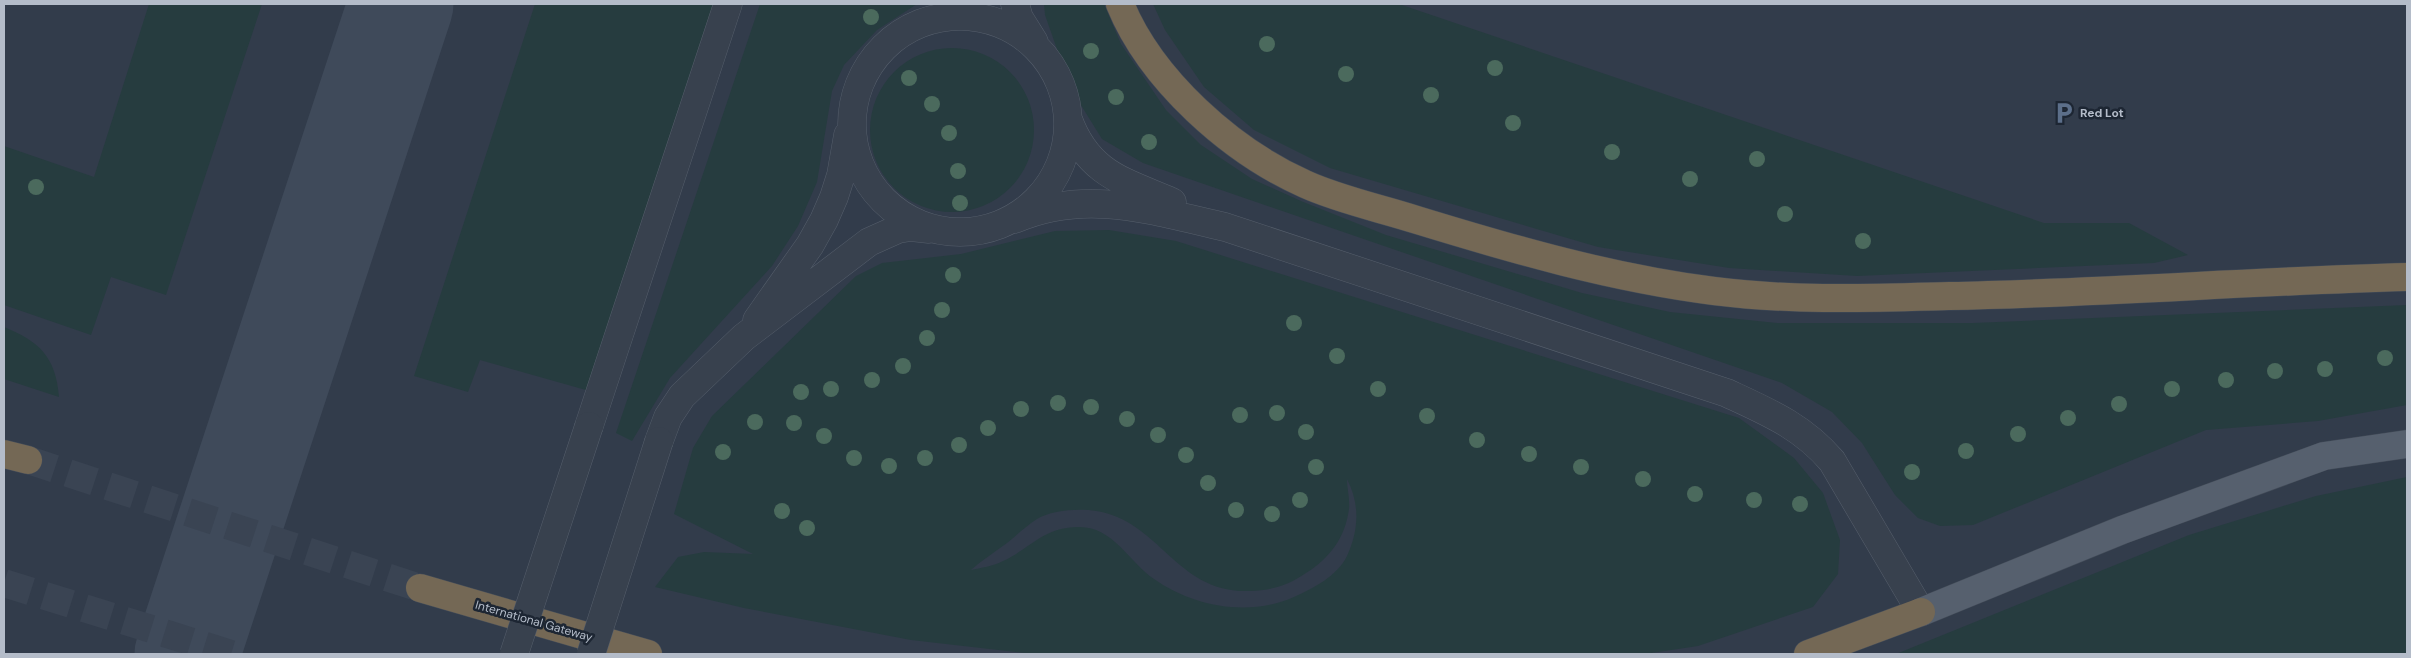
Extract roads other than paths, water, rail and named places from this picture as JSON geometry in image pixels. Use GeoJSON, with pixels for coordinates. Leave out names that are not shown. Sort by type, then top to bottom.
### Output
{"type":"FeatureCollection","features":[{"type":"Feature","properties":{"kind":"highway"},"geometry":{"type":"LineString","coordinates":[[1120,4],[1128,25],[1148,54],[1182,93],[1229,139],[1267,166],[1318,189],[1533,255],[1604,272],[1716,291],[1832,299],[1994,296],[2320,279],[2407,277]]}},
{"type":"Feature","properties":{"kind":"highway","name":"International Gateway"},"geometry":{"type":"LineString","coordinates":[[420,588],[648,654]]}},
{"type":"Feature","properties":{"kind":"highway"},"geometry":{"type":"LineString","coordinates":[[1808,654],[1920,612]]}},
{"type":"Feature","properties":{"kind":"main road"},"geometry":{"type":"LineString","coordinates":[[1920,612],[2122,530],[2324,456],[2407,444]]}},
{"type":"Feature","properties":{"kind":"street"},"geometry":{"type":"LineString","coordinates":[[514,654],[728,4]]}},
{"type":"Feature","properties":{"kind":"street"},"geometry":{"type":"LineString","coordinates":[[1015,4],[1019,18],[1036,46],[1056,71],[1067,102],[1069,134],[1062,164],[1043,195],[1015,218]]}},
{"type":"Feature","properties":{"kind":"street"},"geometry":{"type":"LineString","coordinates":[[744,337],[810,246],[824,220],[834,198],[841,175],[852,106],[863,73],[884,45],[912,26],[938,12],[946,16],[978,17],[1010,27],[1036,46]]}},
{"type":"Feature","properties":{"kind":"street"},"geometry":{"type":"LineString","coordinates":[[851,117],[851,140],[862,173],[882,201],[912,222],[934,229],[946,232],[982,231],[1050,206],[1098,202],[1154,211],[1225,227],[1704,385],[1742,400],[1788,423],[1818,445],[1832,461],[1920,612]]}},
{"type":"Feature","properties":{"kind":"street"},"geometry":{"type":"LineString","coordinates":[[1068,119],[1079,146],[1086,156],[1103,169],[1120,180],[1225,227]]}},
{"type":"Feature","properties":{"kind":"street"},"geometry":{"type":"LineString","coordinates":[[591,654],[659,440],[668,417],[682,396],[744,337],[868,242],[898,229],[911,227],[934,229]]}},
{"type":"Feature","properties":{"kind":"tunnel"},"geometry":{"type":"LineString","coordinates":[[28,460],[420,588]]}},
{"type":"Feature","properties":{"kind":"tunnel"},"geometry":{"type":"LineString","coordinates":[[4,583],[231,654]]}},
{"type":"Feature","properties":{"kind":"place","name":"Red Lot"},"geometry":{"type":"Point","coordinates":[2064,113]}}]}
